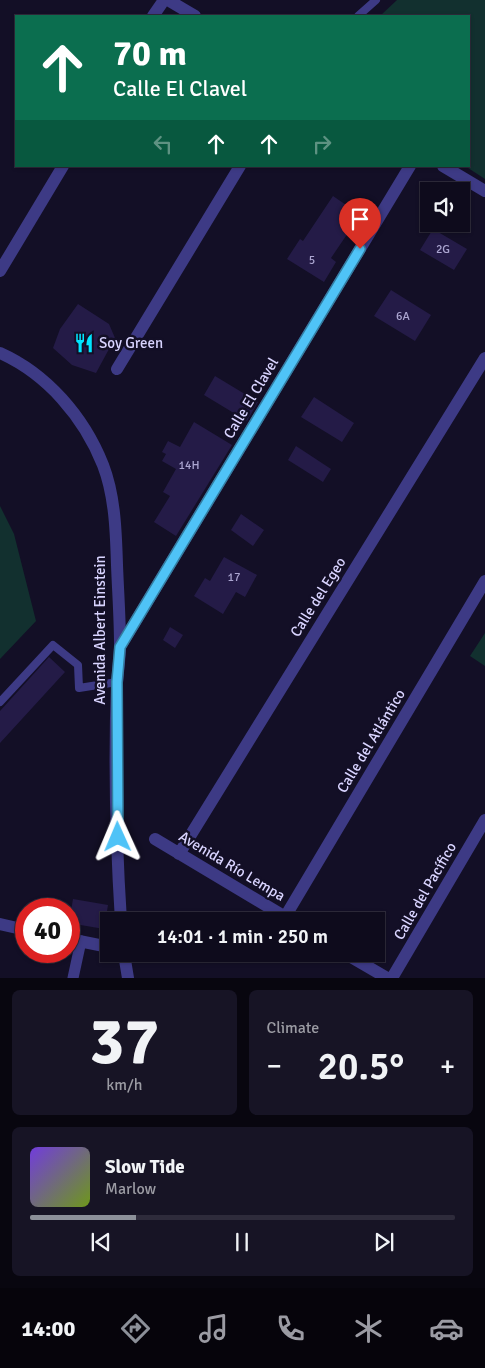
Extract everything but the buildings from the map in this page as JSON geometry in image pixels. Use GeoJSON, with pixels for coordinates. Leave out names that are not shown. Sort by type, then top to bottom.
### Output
{"type":"FeatureCollection","features":[{"type":"Feature","properties":{"kind":"street"},"geometry":{"type":"LineString","coordinates":[[154,15],[164,0]]}},
{"type":"Feature","properties":{"kind":"street"},"geometry":{"type":"LineString","coordinates":[[168,0],[193,15]]}},
{"type":"Feature","properties":{"kind":"street"},"geometry":{"type":"LineString","coordinates":[[0,271],[62,167]]}},
{"type":"Feature","properties":{"kind":"street"},"geometry":{"type":"LineString","coordinates":[[118,369],[239,167]]}},
{"type":"Feature","properties":{"kind":"street","name":"Calle El Clavel"},"geometry":{"type":"LineString","coordinates":[[120,647],[409,167]]}},
{"type":"Feature","properties":{"kind":"street"},"geometry":{"type":"LineString","coordinates":[[445,167],[485,191]]}},
{"type":"Feature","properties":{"kind":"street","name":"Avenida Albert Einstein"},"geometry":{"type":"LineString","coordinates":[[2,357],[39,377],[63,400],[84,427],[103,466],[111,495],[115,526],[120,647],[117,682],[117,810],[122,912]]}},
{"type":"Feature","properties":{"kind":"street","name":"Calle del Egeo"},"geometry":{"type":"LineString","coordinates":[[180,854],[485,358]]}},
{"type":"Feature","properties":{"kind":"street","name":"Calle del Atlántico"},"geometry":{"type":"LineString","coordinates":[[292,912],[485,580]]}},
{"type":"Feature","properties":{"kind":"street","name":"Calle del Pacífico"},"geometry":{"type":"LineString","coordinates":[[392,978],[485,820]]}},
{"type":"Feature","properties":{"kind":"street","name":"Avenida Río Lempa"},"geometry":{"type":"LineString","coordinates":[[155,839],[276,912]]}},
{"type":"Feature","properties":{"kind":"street"},"geometry":{"type":"LineString","coordinates":[[0,924],[15,927]]}},
{"type":"Feature","properties":{"kind":"street"},"geometry":{"type":"LineString","coordinates":[[80,941],[100,945]]}},
{"type":"Feature","properties":{"kind":"street"},"geometry":{"type":"LineString","coordinates":[[125,962],[128,978]]}},
{"type":"Feature","properties":{"kind":"street"},"geometry":{"type":"LineString","coordinates":[[360,962],[387,978]]}},
{"type":"Feature","properties":{"kind":"street"},"geometry":{"type":"LineString","coordinates":[[73,978],[74,963]]}},
{"type":"Feature","properties":{"kind":"lane"},"geometry":{"type":"LineString","coordinates":[[359,15],[376,0]]}},
{"type":"Feature","properties":{"kind":"lane"},"geometry":{"type":"LineString","coordinates":[[0,702],[53,645],[78,665],[79,688],[117,682]]}},
{"type":"Feature","properties":{"kind":"green space"},"geometry":{"type":"Polygon","coordinates":[[[397,0],[485,0],[485,179],[467,167],[470,167],[470,15],[381,15],[397,0]]]}},
{"type":"Feature","properties":{"kind":"green space"},"geometry":{"type":"Polygon","coordinates":[[[0,506],[14,534],[36,621],[0,659],[0,506]]]}},
{"type":"Feature","properties":{"kind":"green space"},"geometry":{"type":"Polygon","coordinates":[[[485,633],[485,666],[470,656],[485,633]]]}},
{"type":"Feature","properties":{"kind":"place","name":"Soy Green"},"geometry":{"type":"Point","coordinates":[84,343]}},
{"type":"Feature","properties":{"kind":"route"},"geometry":{"type":"LineString","coordinates":[[118,837],[117,682],[120,647],[360,249]]}}]}
